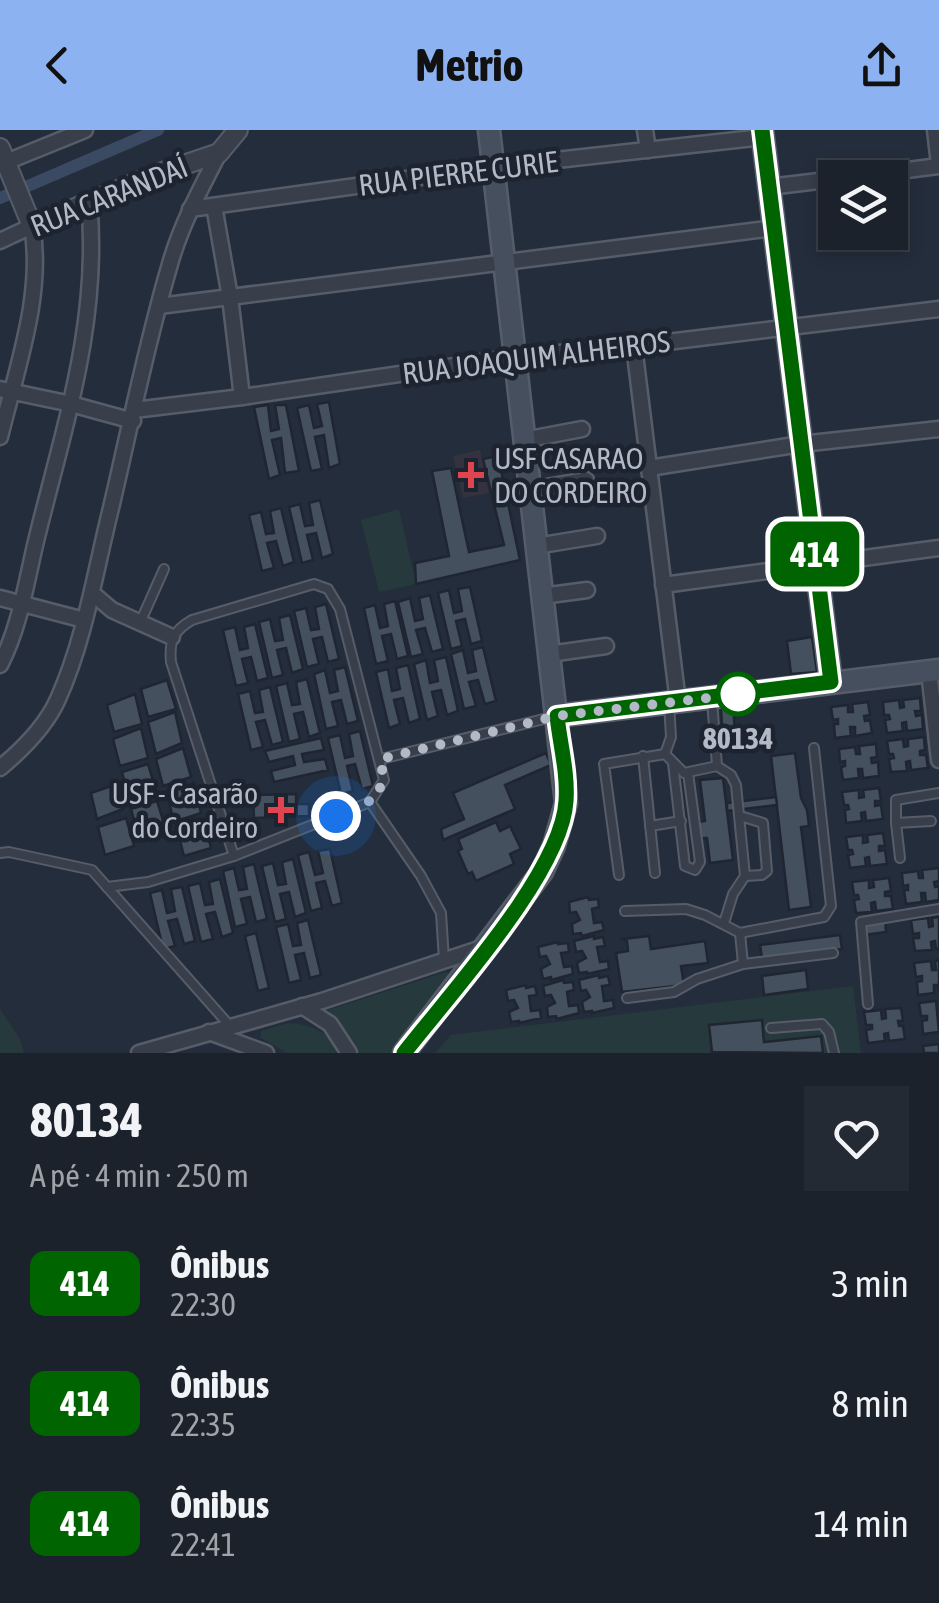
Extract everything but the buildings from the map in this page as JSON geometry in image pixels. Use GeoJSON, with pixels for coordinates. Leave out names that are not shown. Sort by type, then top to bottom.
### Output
{"type":"FeatureCollection","features":[{"type":"Feature","properties":{"kind":"main road"},"geometry":{"type":"LineString","coordinates":[[404,1053],[542,872],[564,818],[566,783],[489,130]]}},
{"type":"Feature","properties":{"kind":"main road"},"geometry":{"type":"LineString","coordinates":[[762,134],[831,682]]}},
{"type":"Feature","properties":{"kind":"main road"},"geometry":{"type":"LineString","coordinates":[[557,716],[934,671]]}},
{"type":"Feature","properties":{"kind":"street"},"geometry":{"type":"LineString","coordinates":[[0,437],[6,390],[35,278],[32,226],[6,163],[84,130]]}},
{"type":"Feature","properties":{"kind":"street"},"geometry":{"type":"LineString","coordinates":[[0,768],[22,749],[57,702],[92,593],[179,234],[219,153],[238,130]]}},
{"type":"Feature","properties":{"kind":"street"},"geometry":{"type":"LineString","coordinates":[[645,130],[648,150]]}},
{"type":"Feature","properties":{"kind":"street"},"geometry":{"type":"LineString","coordinates":[[908,169],[939,165],[935,130]]}},
{"type":"Feature","properties":{"kind":"street","name":"RUA PIERRE CURIE"},"geometry":{"type":"LineString","coordinates":[[190,208],[762,134]]}},
{"type":"Feature","properties":{"kind":"street","name":"RUA CARANDAÍ"},"geometry":{"type":"LineString","coordinates":[[0,240],[88,201],[219,153]]}},
{"type":"Feature","properties":{"kind":"street"},"geometry":{"type":"LineString","coordinates":[[769,187],[818,181]]}},
{"type":"Feature","properties":{"kind":"street"},"geometry":{"type":"LineString","coordinates":[[0,665],[21,604],[84,349],[91,291],[88,201]]}},
{"type":"Feature","properties":{"kind":"street"},"geometry":{"type":"LineString","coordinates":[[214,206],[242,398]]}},
{"type":"Feature","properties":{"kind":"street"},"geometry":{"type":"LineString","coordinates":[[159,306],[774,228]]}},
{"type":"Feature","properties":{"kind":"street","name":"RUA JOAQUIM ALHEIROS"},"geometry":{"type":"LineString","coordinates":[[134,415],[516,356],[634,346],[939,308]]}},
{"type":"Feature","properties":{"kind":"street"},"geometry":{"type":"LineString","coordinates":[[634,346],[674,703]]}},
{"type":"Feature","properties":{"kind":"street"},"geometry":{"type":"LineString","coordinates":[[6,390],[134,415]]}},
{"type":"Feature","properties":{"kind":"street"},"geometry":{"type":"LineString","coordinates":[[524,440],[582,429]]}},
{"type":"Feature","properties":{"kind":"street"},"geometry":{"type":"LineString","coordinates":[[649,468],[801,444],[939,429]]}},
{"type":"Feature","properties":{"kind":"street"},"geometry":{"type":"LineString","coordinates":[[530,490],[586,480]]}},
{"type":"Feature","properties":{"kind":"street"},"geometry":{"type":"LineString","coordinates":[[536,546],[596,536]]}},
{"type":"Feature","properties":{"kind":"street"},"geometry":{"type":"LineString","coordinates":[[663,585],[939,548]]}},
{"type":"Feature","properties":{"kind":"street"},"geometry":{"type":"LineString","coordinates":[[542,596],[586,590]]}},
{"type":"Feature","properties":{"kind":"street"},"geometry":{"type":"LineString","coordinates":[[92,593],[112,610],[172,637]]}},
{"type":"Feature","properties":{"kind":"street"},"geometry":{"type":"LineString","coordinates":[[0,598],[84,620]]}},
{"type":"Feature","properties":{"kind":"street"},"geometry":{"type":"LineString","coordinates":[[549,654],[606,646]]}},
{"type":"Feature","properties":{"kind":"street"},"geometry":{"type":"LineString","coordinates":[[934,671],[939,760]]}},
{"type":"Feature","properties":{"kind":"street"},"geometry":{"type":"LineString","coordinates":[[139,1053],[488,946]]}},
{"type":"Feature","properties":{"kind":"street"},"geometry":{"type":"LineString","coordinates":[[302,1006],[330,1024],[350,1053]]}},
{"type":"Feature","properties":{"kind":"street"},"geometry":{"type":"LineString","coordinates":[[208,1032],[266,1053]]}},
{"type":"Feature","properties":{"kind":"lane"},"geometry":{"type":"LineString","coordinates":[[140,625],[164,569]]}},
{"type":"Feature","properties":{"kind":"lane"},"geometry":{"type":"LineString","coordinates":[[107,887],[148,882],[234,856],[370,802],[384,780],[381,759],[340,608],[328,589],[314,584],[192,620],[172,637],[171,662],[234,856]]}},
{"type":"Feature","properties":{"kind":"lane"},"geometry":{"type":"LineString","coordinates":[[712,698],[716,766]]}},
{"type":"Feature","properties":{"kind":"lane"},"geometry":{"type":"LineString","coordinates":[[674,703],[669,757],[682,821],[685,866],[695,870],[700,862],[688,773]]}},
{"type":"Feature","properties":{"kind":"lane"},"geometry":{"type":"LineString","coordinates":[[381,759],[557,716]]}},
{"type":"Feature","properties":{"kind":"lane"},"geometry":{"type":"LineString","coordinates":[[625,912],[686,909],[740,933],[817,920],[829,913],[814,748]]}},
{"type":"Feature","properties":{"kind":"lane"},"geometry":{"type":"LineString","coordinates":[[643,756],[654,873]]}},
{"type":"Feature","properties":{"kind":"lane"},"geometry":{"type":"LineString","coordinates":[[619,875],[603,767],[608,762],[643,756],[669,757],[682,772],[688,773],[716,766],[731,775],[736,785],[746,876],[732,894],[724,924]]}},
{"type":"Feature","properties":{"kind":"lane"},"geometry":{"type":"LineString","coordinates":[[900,858],[896,800],[939,793]]}},
{"type":"Feature","properties":{"kind":"lane"},"geometry":{"type":"LineString","coordinates":[[370,802],[421,876],[440,913],[444,960]]}},
{"type":"Feature","properties":{"kind":"lane"},"geometry":{"type":"LineString","coordinates":[[740,816],[763,822],[766,870],[746,876]]}},
{"type":"Feature","properties":{"kind":"lane"},"geometry":{"type":"LineString","coordinates":[[650,826],[682,821]]}},
{"type":"Feature","properties":{"kind":"lane"},"geometry":{"type":"LineString","coordinates":[[896,823],[930,821]]}},
{"type":"Feature","properties":{"kind":"lane"},"geometry":{"type":"LineString","coordinates":[[0,853],[92,870],[230,1026]]}},
{"type":"Feature","properties":{"kind":"lane"},"geometry":{"type":"LineString","coordinates":[[868,1004],[861,922],[939,909]]}},
{"type":"Feature","properties":{"kind":"lane"},"geometry":{"type":"LineString","coordinates":[[740,933],[744,964]]}},
{"type":"Feature","properties":{"kind":"lane"},"geometry":{"type":"LineString","coordinates":[[627,998],[674,992],[697,979],[744,964],[833,953]]}},
{"type":"Feature","properties":{"kind":"lane"},"geometry":{"type":"LineString","coordinates":[[771,1028],[822,1024],[829,1032],[834,1053]]}},
{"type":"Feature","properties":{"kind":"shaded area","name":"USF CASARAO DO CORDEIRO"},"geometry":{"type":"Polygon","coordinates":[[[480,450],[489,493],[463,498],[453,456],[480,450]]]}},
{"type":"Feature","properties":{"kind":"shaded area"},"geometry":{"type":"Polygon","coordinates":[[[399,509],[416,584],[379,592],[361,520],[399,509]]]}},
{"type":"Feature","properties":{"kind":"shaded area"},"geometry":{"type":"Polygon","coordinates":[[[446,972],[454,975],[394,1053],[359,1053],[345,1031],[322,1012],[446,972]]]}},
{"type":"Feature","properties":{"kind":"shaded area"},"geometry":{"type":"Polygon","coordinates":[[[853,986],[861,1053],[435,1053],[451,1035],[853,986]]]}},
{"type":"Feature","properties":{"kind":"shaded area"},"geometry":{"type":"Polygon","coordinates":[[[0,1009],[20,1039],[24,1053],[0,1053],[0,1009]]]}},
{"type":"Feature","properties":{"kind":"shaded area"},"geometry":{"type":"Polygon","coordinates":[[[288,1023],[319,1031],[342,1053],[287,1053],[261,1038],[261,1031],[288,1023]]]}},
{"type":"Feature","properties":{"kind":"waterway"},"geometry":{"type":"LineString","coordinates":[[0,198],[158,130]]}},
{"type":"Feature","properties":{"kind":"bus line","name":"414"},"geometry":{"type":"LineString","coordinates":[[404,1053],[525,898],[554,846],[566,803],[557,716],[831,682],[762,130]]}},
{"type":"Feature","properties":{"kind":"place","name":"USF CASARAO DO CORDEIRO"},"geometry":{"type":"Point","coordinates":[471,475]}},
{"type":"Feature","properties":{"kind":"place","name":"80134"},"geometry":{"type":"Point","coordinates":[738,694]}},
{"type":"Feature","properties":{"kind":"place","name":"USF - Casarão do Cordeiro"},"geometry":{"type":"Point","coordinates":[281,810]}},
{"type":"Feature","properties":{"kind":"route"},"geometry":{"type":"LineString","coordinates":[[336,816],[370,802],[382,789],[381,759],[557,716],[738,694]]}}]}
